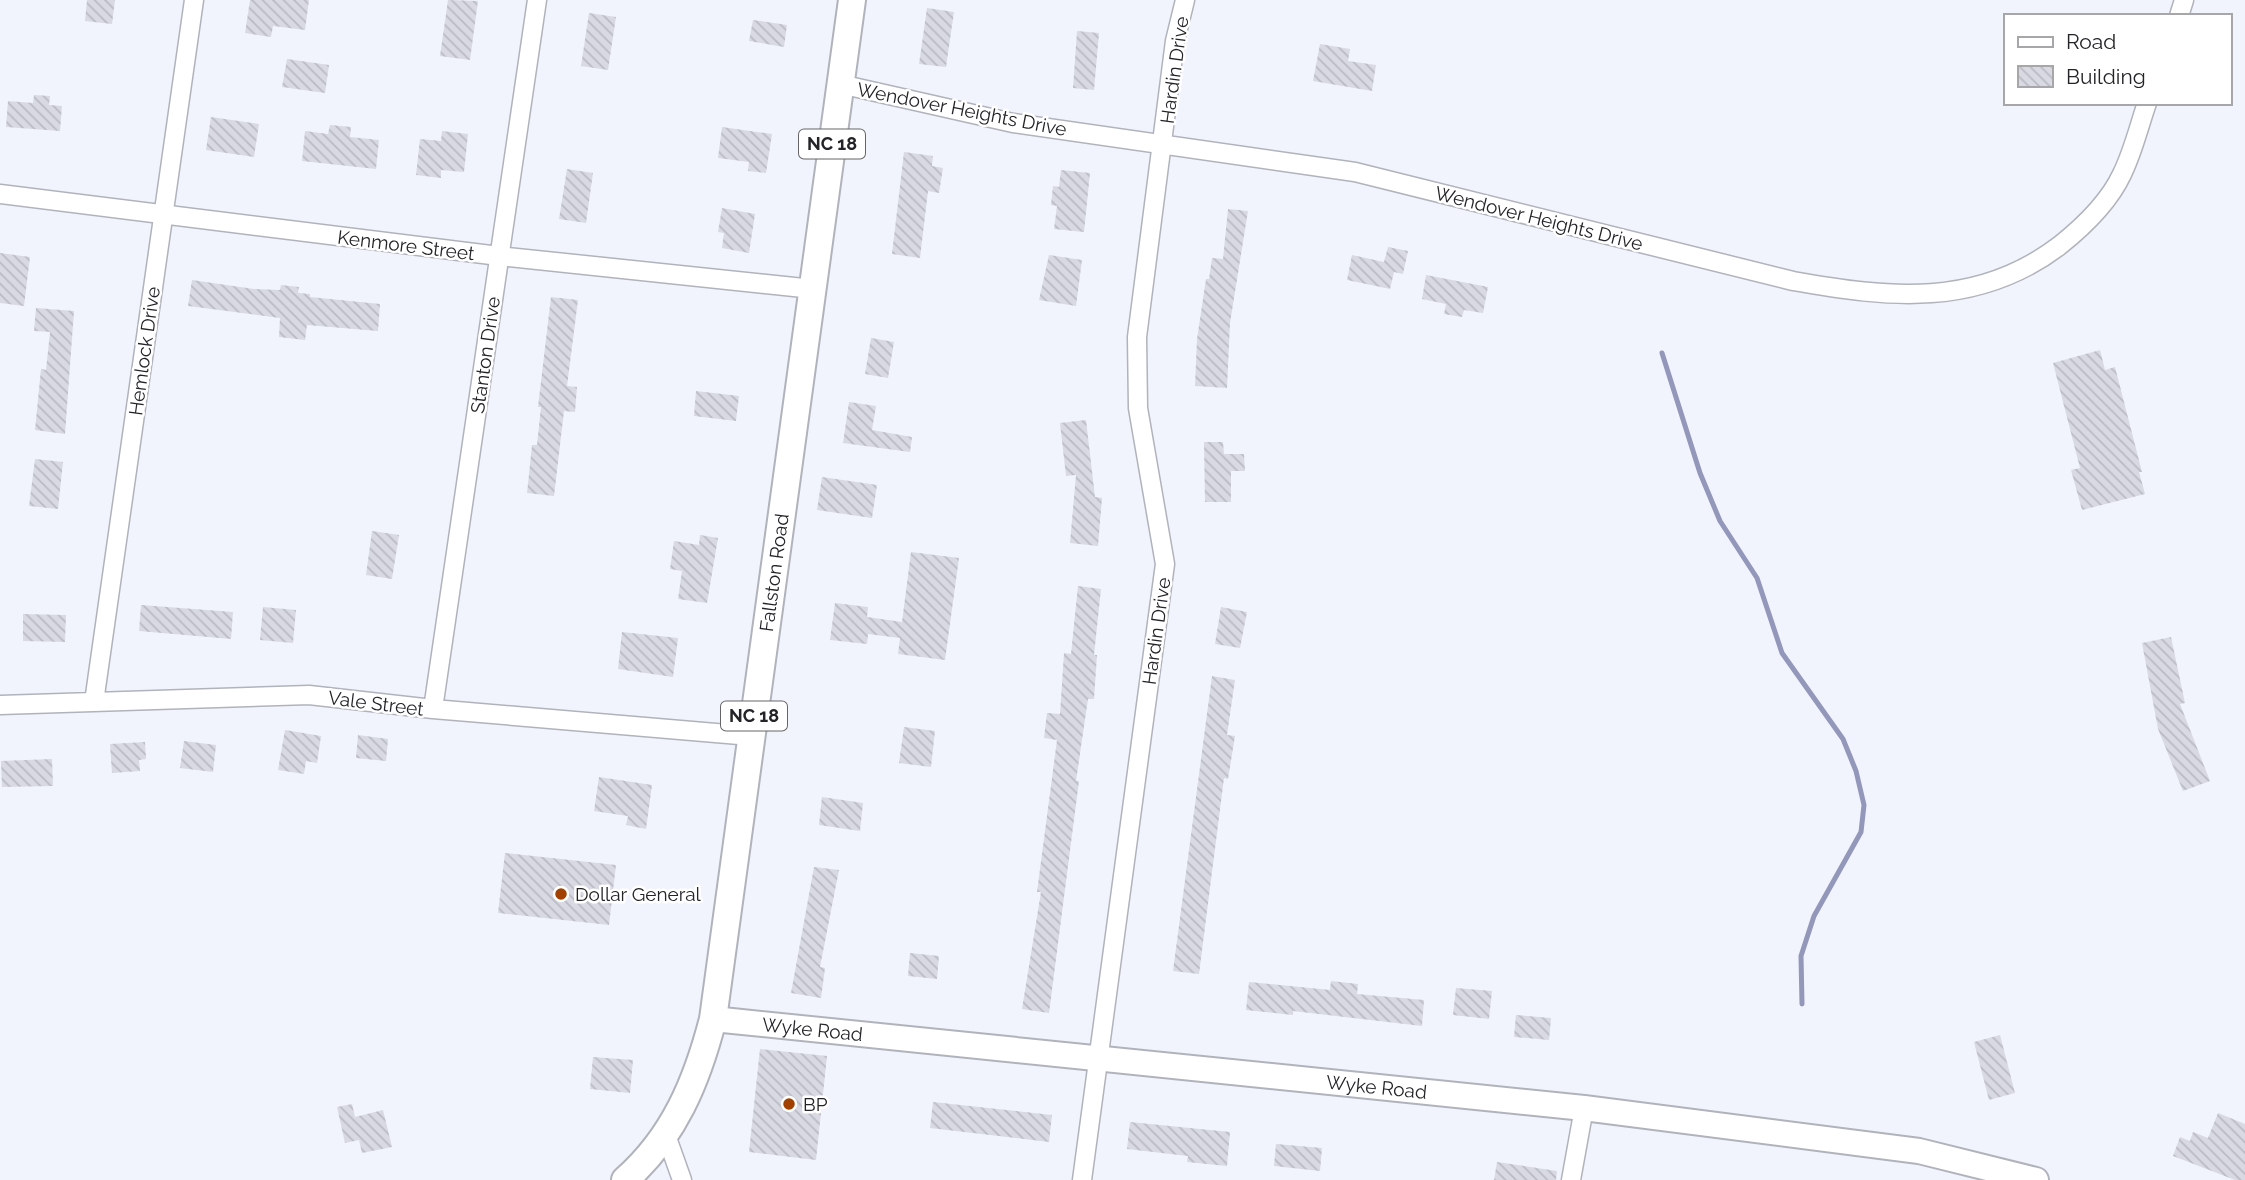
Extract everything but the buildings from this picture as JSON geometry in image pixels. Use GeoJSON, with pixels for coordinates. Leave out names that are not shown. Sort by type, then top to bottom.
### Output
{"type":"FeatureCollection","features":[{"type":"Feature","properties":{"kind":"main road","name":"Fallston Road"},"geometry":{"type":"LineString","coordinates":[[666,1135],[696,1077],[713,1019],[852,0]]}},
{"type":"Feature","properties":{"kind":"main road","name":"Wyke Road"},"geometry":{"type":"LineString","coordinates":[[713,1019],[1584,1108],[1919,1151],[2036,1180]]}},
{"type":"Feature","properties":{"kind":"main road","name":"NC 18"},"geometry":{"type":"LineString","coordinates":[[625,1180],[666,1135]]}},
{"type":"Feature","properties":{"kind":"street","name":"Hemlock Drive"},"geometry":{"type":"LineString","coordinates":[[94,702],[194,0]]}},
{"type":"Feature","properties":{"kind":"street","name":"Stanton Drive"},"geometry":{"type":"LineString","coordinates":[[433,709],[537,0]]}},
{"type":"Feature","properties":{"kind":"street","name":"Hardin Drive"},"geometry":{"type":"LineString","coordinates":[[1082,1180],[1165,564],[1138,408],[1137,337],[1164,145],[1175,41],[1185,0]]}},
{"type":"Feature","properties":{"kind":"street","name":"Wendover Heights Drive"},"geometry":{"type":"LineString","coordinates":[[841,84],[1013,123],[1355,172],[1793,281],[1860,292],[1912,295],[1951,292],[2014,275],[2070,237],[2107,197],[2122,175],[2146,105]]}},
{"type":"Feature","properties":{"kind":"street","name":"Kenmore Street"},"geometry":{"type":"LineString","coordinates":[[0,194],[499,256],[813,289]]}},
{"type":"Feature","properties":{"kind":"street","name":"Vale Street"},"geometry":{"type":"LineString","coordinates":[[0,705],[309,695],[433,709],[751,736]]}},
{"type":"Feature","properties":{"kind":"street"},"geometry":{"type":"LineString","coordinates":[[1571,1180],[1584,1108]]}},
{"type":"Feature","properties":{"kind":"street"},"geometry":{"type":"LineString","coordinates":[[666,1135],[682,1180]]}},
{"type":"Feature","properties":{"kind":"waterway"},"geometry":{"type":"LineString","coordinates":[[1662,353],[1700,473],[1720,521],[1757,578],[1782,653],[1843,739],[1856,771],[1864,805],[1861,832],[1814,916],[1801,956],[1802,1004]]}},
{"type":"Feature","properties":{"kind":"place","name":"Dollar General"},"geometry":{"type":"Point","coordinates":[561,894]}},
{"type":"Feature","properties":{"kind":"place","name":"BP"},"geometry":{"type":"Point","coordinates":[789,1104]}}]}
